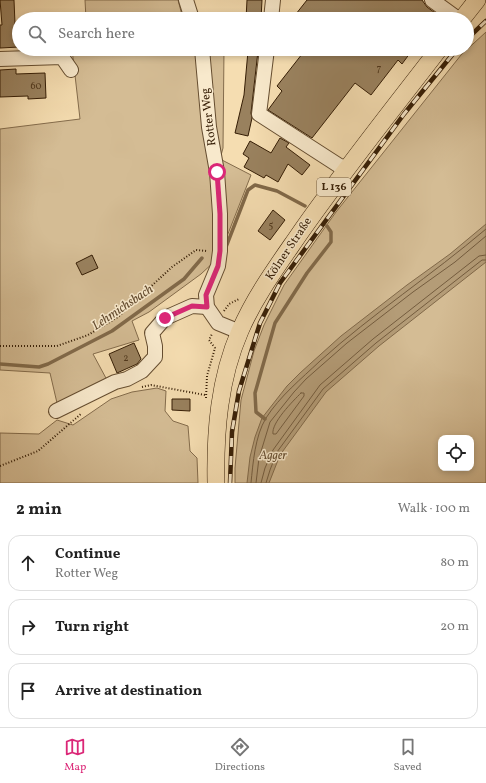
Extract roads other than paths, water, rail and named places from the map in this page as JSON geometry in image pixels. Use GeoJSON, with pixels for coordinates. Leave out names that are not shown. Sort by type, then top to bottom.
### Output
{"type":"FeatureCollection","features":[{"type":"Feature","properties":{"kind":"main road"},"geometry":{"type":"LineString","coordinates":[[468,12],[477,0]]}},
{"type":"Feature","properties":{"kind":"main road","name":"Kölner Straße"},"geometry":{"type":"LineString","coordinates":[[216,483],[215,463],[223,383],[240,332],[251,308],[269,276],[311,216],[434,56]]}},
{"type":"Feature","properties":{"kind":"street"},"geometry":{"type":"LineString","coordinates":[[186,0],[190,12]]}},
{"type":"Feature","properties":{"kind":"street"},"geometry":{"type":"LineString","coordinates":[[271,12],[273,0]]}},
{"type":"Feature","properties":{"kind":"street"},"geometry":{"type":"LineString","coordinates":[[432,0],[448,12]]}},
{"type":"Feature","properties":{"kind":"street","name":"Rotter Weg"},"geometry":{"type":"LineString","coordinates":[[203,56],[209,127],[217,172],[220,214],[220,251],[218,266],[206,295],[207,307]]}},
{"type":"Feature","properties":{"kind":"street"},"geometry":{"type":"LineString","coordinates":[[266,56],[259,114],[338,165],[347,169]]}},
{"type":"Feature","properties":{"kind":"street"},"geometry":{"type":"LineString","coordinates":[[0,59],[62,57],[71,70]]}},
{"type":"Feature","properties":{"kind":"street"},"geometry":{"type":"LineString","coordinates":[[56,411],[65,408],[115,382],[127,379],[142,371],[154,357],[155,346],[152,333],[165,318],[192,306],[207,307],[218,323],[240,332]]}},
{"type":"Feature","properties":{"kind":"water","name":"Agger"},"geometry":{"type":"Polygon","coordinates":[[[486,224],[486,262],[379,346],[326,392],[280,455],[269,483],[247,483],[250,457],[262,418],[287,386],[341,336],[450,254],[486,224]]]}},
{"type":"Feature","properties":{"kind":"waterway","name":"Lehmichsbach"},"geometry":{"type":"LineString","coordinates":[[226,247],[248,190],[255,185],[277,191],[305,206]]}},
{"type":"Feature","properties":{"kind":"waterway","name":"Lehmichsbach"},"geometry":{"type":"LineString","coordinates":[[265,419],[256,412],[255,393],[275,323],[307,273],[331,242],[331,232],[327,226]]}},
{"type":"Feature","properties":{"kind":"waterway","name":"Lehmichsbach"},"geometry":{"type":"LineString","coordinates":[[0,364],[39,367],[48,364],[112,331],[184,279],[202,258]]}},
{"type":"Feature","properties":{"kind":"railway"},"geometry":{"type":"LineString","coordinates":[[474,32],[486,21]]}},
{"type":"Feature","properties":{"kind":"railway"},"geometry":{"type":"LineString","coordinates":[[230,483],[232,432],[239,391],[260,323],[280,283],[404,114],[451,56]]}}]}
